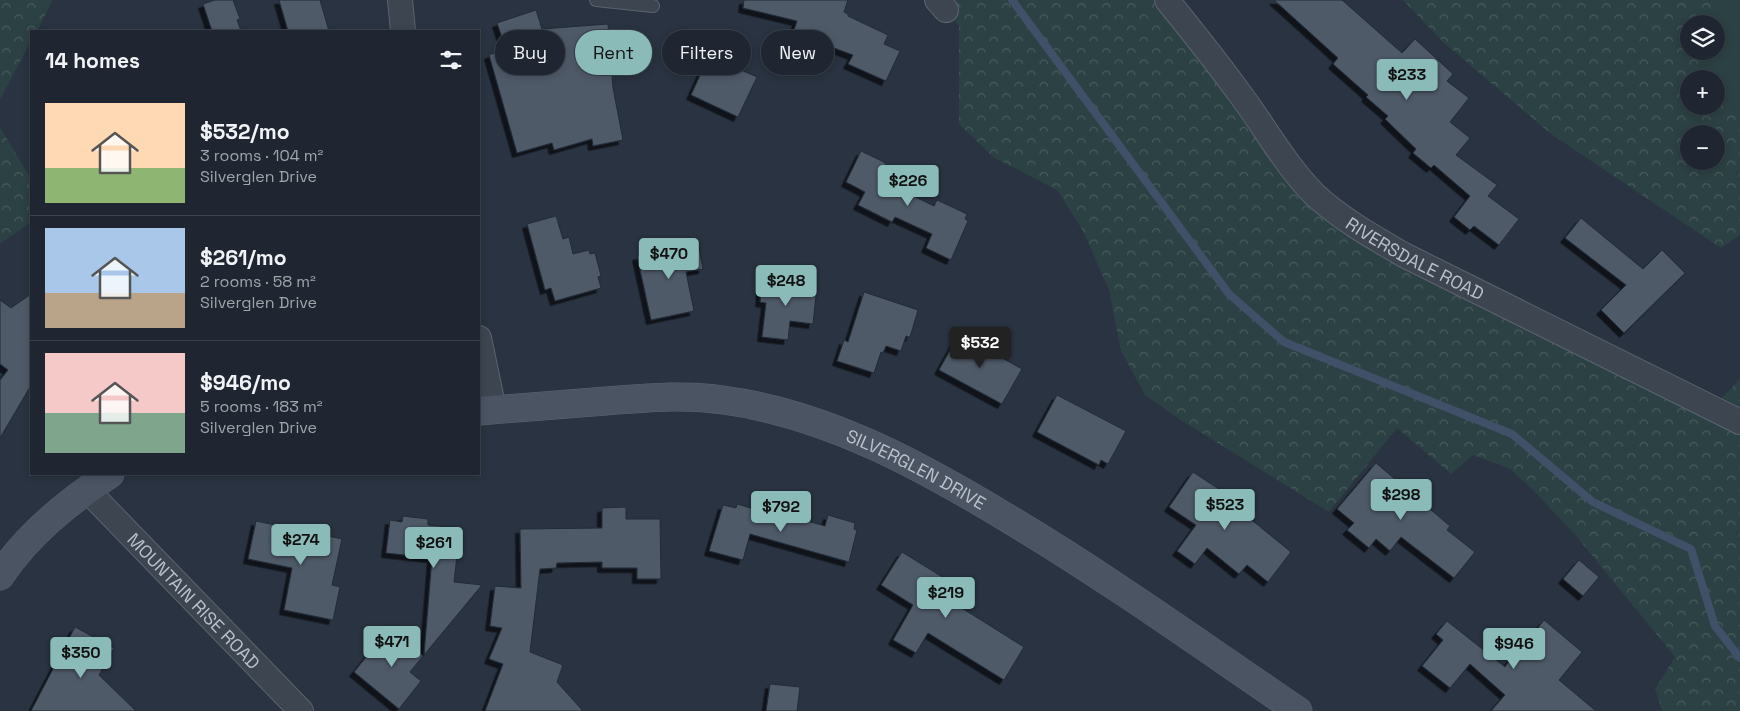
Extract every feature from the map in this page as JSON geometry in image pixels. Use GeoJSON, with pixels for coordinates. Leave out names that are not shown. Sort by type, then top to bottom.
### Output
{"type":"FeatureCollection","features":[{"type":"Feature","properties":{"kind":"street"},"geometry":{"type":"LineString","coordinates":[[400,0],[403,30]]}},
{"type":"Feature","properties":{"kind":"street","name":"RIVERSDALE ROAD"},"geometry":{"type":"LineString","coordinates":[[1167,0],[1240,94],[1293,170],[1314,194],[1333,210],[1404,255],[1740,422]]}},
{"type":"Feature","properties":{"kind":"street"},"geometry":{"type":"LineString","coordinates":[[480,348],[486,410]]}},
{"type":"Feature","properties":{"kind":"street","name":"SILVERGLEN DRIVE"},"geometry":{"type":"LineString","coordinates":[[486,410],[674,396],[722,399],[760,406],[826,427],[886,450],[974,498],[1057,548],[1298,711]]}},
{"type":"Feature","properties":{"kind":"street"},"geometry":{"type":"LineString","coordinates":[[0,576],[34,534],[86,490],[108,475]]}},
{"type":"Feature","properties":{"kind":"street","name":"MOUNTAIN RISE ROAD"},"geometry":{"type":"LineString","coordinates":[[86,490],[301,711]]}},
{"type":"Feature","properties":{"kind":"lane"},"geometry":{"type":"LineString","coordinates":[[596,0],[653,6]]}},
{"type":"Feature","properties":{"kind":"green space"},"geometry":{"type":"Polygon","coordinates":[[[0,0],[53,0],[38,30],[30,30],[30,43],[0,100],[0,0]]]}},
{"type":"Feature","properties":{"kind":"green space"},"geometry":{"type":"Polygon","coordinates":[[[935,0],[1172,0],[1245,96],[1350,219],[1713,407],[1740,379],[1740,711],[1662,711],[1655,689],[1675,657],[1577,537],[1534,491],[1510,469],[1473,455],[1451,474],[1397,428],[1329,512],[1179,419],[1145,395],[1121,351],[1109,290],[1083,231],[1057,190],[993,157],[959,124],[959,26],[935,0]]]}},
{"type":"Feature","properties":{"kind":"green space"},"geometry":{"type":"Polygon","coordinates":[[[1403,0],[1724,0],[1716,15],[1680,15],[1680,60],[1700,60],[1700,70],[1680,70],[1680,115],[1725,115],[1725,99],[1740,114],[1740,235],[1721,248],[1551,134],[1443,42],[1403,0]]]}},
{"type":"Feature","properties":{"kind":"green space"},"geometry":{"type":"Polygon","coordinates":[[[1724,0],[1740,0],[1740,114],[1725,99],[1725,70],[1700,70],[1700,60],[1725,60],[1725,15],[1716,15],[1724,0]]]}},
{"type":"Feature","properties":{"kind":"green space"},"geometry":{"type":"Polygon","coordinates":[[[0,127],[30,177],[30,223],[0,244],[0,127]]]}},
{"type":"Feature","properties":{"kind":"building"},"geometry":{"type":"Polygon","coordinates":[[[215,0],[233,0],[240,19],[237,20],[241,30],[212,30],[203,4],[215,0]]]}},
{"type":"Feature","properties":{"kind":"building"},"geometry":{"type":"Polygon","coordinates":[[[279,0],[320,0],[329,30],[288,30],[279,0]]]}},
{"type":"Feature","properties":{"kind":"building"},"geometry":{"type":"Polygon","coordinates":[[[744,0],[848,0],[844,12],[848,16],[888,35],[884,44],[900,51],[886,81],[848,64],[853,55],[834,48],[834,30],[794,30],[797,21],[743,8],[744,0]]]}},
{"type":"Feature","properties":{"kind":"building"},"geometry":{"type":"Polygon","coordinates":[[[1274,0],[1342,0],[1402,53],[1415,39],[1453,74],[1447,81],[1469,98],[1450,122],[1470,138],[1456,155],[1497,185],[1488,196],[1519,219],[1499,245],[1474,226],[1470,230],[1454,217],[1470,196],[1434,165],[1431,168],[1413,153],[1416,149],[1385,119],[1388,116],[1366,97],[1368,95],[1333,64],[1338,58],[1274,0]]]}},
{"type":"Feature","properties":{"kind":"building"},"geometry":{"type":"Polygon","coordinates":[[[536,10],[542,29],[608,24],[608,30],[575,30],[575,75],[612,75],[623,140],[593,146],[592,139],[554,150],[552,143],[517,153],[489,55],[495,53],[495,75],[565,75],[565,30],[499,30],[497,23],[536,10]]]}},
{"type":"Feature","properties":{"kind":"building"},"geometry":{"type":"Polygon","coordinates":[[[751,74],[757,77],[738,117],[691,95],[700,75],[751,74]]]}},
{"type":"Feature","properties":{"kind":"building"},"geometry":{"type":"Polygon","coordinates":[[[861,151],[886,163],[878,179],[934,206],[937,200],[967,214],[965,219],[968,221],[951,260],[926,248],[932,234],[895,217],[892,222],[858,205],[865,192],[846,182],[861,151]]]}},
{"type":"Feature","properties":{"kind":"building"},"geometry":{"type":"Polygon","coordinates":[[[556,216],[563,239],[569,237],[573,254],[589,250],[590,254],[595,253],[601,276],[598,277],[601,288],[555,301],[551,288],[545,290],[527,224],[556,216]]]}},
{"type":"Feature","properties":{"kind":"building"},"geometry":{"type":"Polygon","coordinates":[[[1581,218],[1643,269],[1662,250],[1685,273],[1624,333],[1601,310],[1626,285],[1565,238],[1581,218]]]}},
{"type":"Feature","properties":{"kind":"building"},"geometry":{"type":"Polygon","coordinates":[[[698,242],[703,269],[686,272],[694,311],[651,320],[637,256],[698,242]]]}},
{"type":"Feature","properties":{"kind":"building"},"geometry":{"type":"Polygon","coordinates":[[[762,280],[817,286],[813,324],[790,321],[788,340],[762,337],[766,303],[760,302],[762,280]]]}},
{"type":"Feature","properties":{"kind":"building"},"geometry":{"type":"Polygon","coordinates":[[[864,292],[918,310],[910,337],[906,336],[901,351],[886,346],[883,353],[881,352],[874,373],[837,361],[844,340],[848,342],[864,292]]]}},
{"type":"Feature","properties":{"kind":"building"},"geometry":{"type":"Polygon","coordinates":[[[30,295],[30,387],[0,438],[0,380],[8,370],[0,364],[0,300],[11,308],[30,295]]]}},
{"type":"Feature","properties":{"kind":"building"},"geometry":{"type":"Polygon","coordinates":[[[959,334],[1022,369],[1002,404],[939,370],[959,334]]]}},
{"type":"Feature","properties":{"kind":"building"},"geometry":{"type":"Polygon","coordinates":[[[1057,395],[1126,431],[1108,464],[1101,460],[1099,465],[1037,432],[1057,395]]]}},
{"type":"Feature","properties":{"kind":"building"},"geometry":{"type":"Polygon","coordinates":[[[1376,463],[1450,526],[1447,530],[1475,552],[1454,578],[1401,537],[1390,551],[1376,539],[1369,548],[1347,530],[1354,523],[1337,509],[1376,463]]]}},
{"type":"Feature","properties":{"kind":"building"},"geometry":{"type":"Polygon","coordinates":[[[1193,472],[1240,503],[1237,508],[1291,552],[1268,582],[1247,565],[1239,574],[1207,548],[1195,564],[1177,551],[1196,525],[1169,507],[1193,472]]]}},
{"type":"Feature","properties":{"kind":"building"},"geometry":{"type":"Polygon","coordinates":[[[737,504],[789,519],[790,516],[825,526],[828,515],[855,523],[854,529],[857,530],[849,562],[750,534],[743,560],[709,551],[723,505],[736,508],[737,504]]]}},
{"type":"Feature","properties":{"kind":"building"},"geometry":{"type":"Polygon","coordinates":[[[626,507],[626,519],[660,519],[661,579],[637,579],[637,568],[602,568],[602,562],[557,563],[556,568],[540,569],[530,652],[563,665],[557,682],[583,711],[485,711],[503,664],[489,659],[502,628],[490,626],[495,586],[521,588],[520,529],[602,528],[602,508],[626,507]]]}},
{"type":"Feature","properties":{"kind":"building"},"geometry":{"type":"Polygon","coordinates":[[[403,516],[428,519],[428,525],[460,528],[454,582],[482,585],[424,655],[432,558],[386,553],[390,520],[402,522],[403,516]]]}},
{"type":"Feature","properties":{"kind":"building"},"geometry":{"type":"Polygon","coordinates":[[[256,521],[342,539],[332,585],[340,587],[333,620],[284,610],[292,568],[248,559],[256,521]]]}},
{"type":"Feature","properties":{"kind":"building"},"geometry":{"type":"Polygon","coordinates":[[[902,552],[957,586],[949,600],[1024,647],[1004,680],[928,633],[916,653],[893,640],[913,605],[881,585],[902,552]]]}},
{"type":"Feature","properties":{"kind":"building"},"geometry":{"type":"Polygon","coordinates":[[[1579,560],[1599,577],[1583,596],[1563,579],[1579,560]]]}},
{"type":"Feature","properties":{"kind":"building"},"geometry":{"type":"Polygon","coordinates":[[[1544,620],[1582,652],[1559,680],[1596,711],[1491,711],[1505,695],[1470,664],[1450,688],[1422,666],[1443,640],[1436,634],[1447,621],[1505,667],[1511,658],[1513,660],[1544,620]]]}},
{"type":"Feature","properties":{"kind":"building"},"geometry":{"type":"Polygon","coordinates":[[[392,625],[423,656],[410,672],[421,681],[399,709],[354,672],[392,625]]]}},
{"type":"Feature","properties":{"kind":"building"},"geometry":{"type":"Polygon","coordinates":[[[75,627],[114,648],[99,675],[136,711],[31,711],[75,627]]]}},
{"type":"Feature","properties":{"kind":"building"},"geometry":{"type":"Polygon","coordinates":[[[770,684],[800,687],[797,711],[766,711],[770,684]]]}},
{"type":"Feature","properties":{"kind":"waterway"},"geometry":{"type":"LineString","coordinates":[[1012,0],[1229,294],[1284,342],[1512,434],[1593,502],[1691,549],[1715,626],[1740,658]]}}]}
